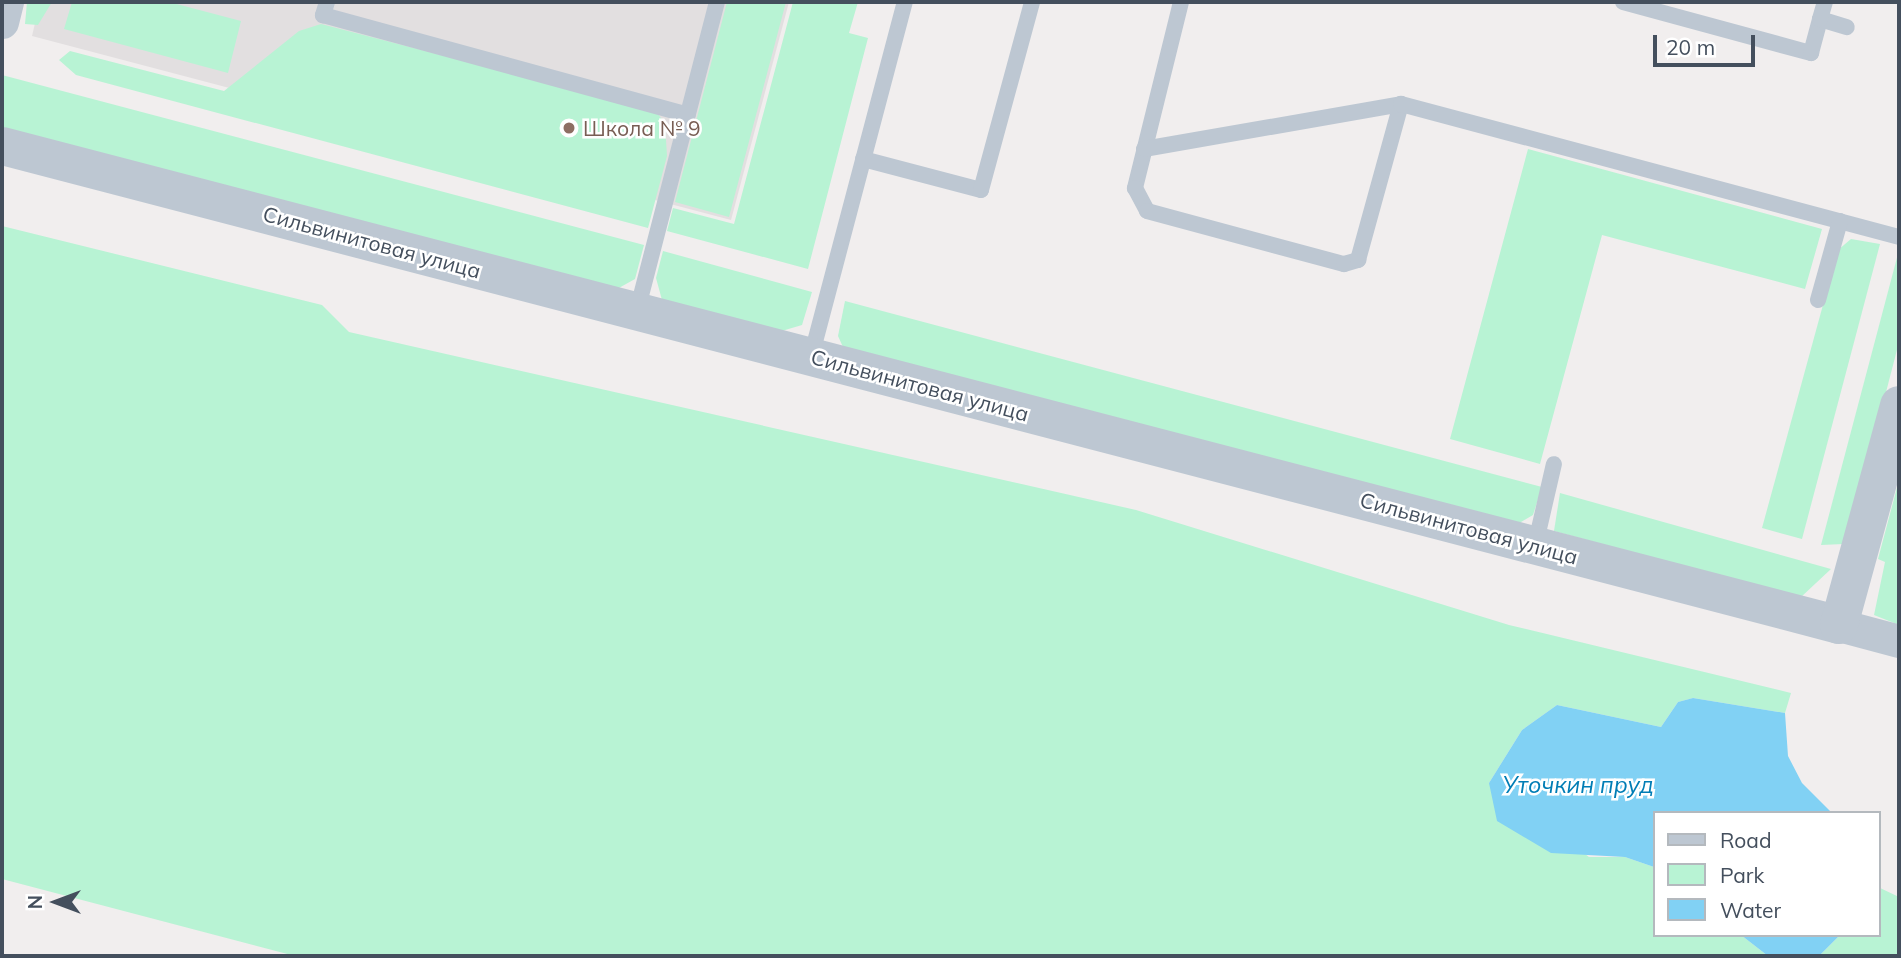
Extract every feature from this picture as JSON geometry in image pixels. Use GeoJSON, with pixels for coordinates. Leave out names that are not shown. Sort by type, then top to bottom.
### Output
{"type":"FeatureCollection","features":[{"type":"Feature","properties":{"kind":"street"},"geometry":{"type":"LineString","coordinates":[[2,22],[7,2]]}},
{"type":"Feature","properties":{"kind":"street","name":"Сильвинитовая улица"},"geometry":{"type":"LineString","coordinates":[[2,146],[1839,625]]}},
{"type":"Feature","properties":{"kind":"street"},"geometry":{"type":"LineString","coordinates":[[1899,405],[1839,625],[1899,641]]}},
{"type":"Feature","properties":{"kind":"lane"},"geometry":{"type":"LineString","coordinates":[[327,2],[323,15],[688,115]]}},
{"type":"Feature","properties":{"kind":"lane"},"geometry":{"type":"LineString","coordinates":[[637,312],[717,2]]}},
{"type":"Feature","properties":{"kind":"lane"},"geometry":{"type":"LineString","coordinates":[[811,357],[905,2]]}},
{"type":"Feature","properties":{"kind":"lane"},"geometry":{"type":"LineString","coordinates":[[863,159],[981,190],[1031,2]]}},
{"type":"Feature","properties":{"kind":"lane"},"geometry":{"type":"LineString","coordinates":[[1181,2],[1135,188],[1147,211],[1351,263],[1363,253],[1401,104]]}},
{"type":"Feature","properties":{"kind":"lane"},"geometry":{"type":"LineString","coordinates":[[1623,2],[1811,53],[1825,2]]}},
{"type":"Feature","properties":{"kind":"lane"},"geometry":{"type":"LineString","coordinates":[[1821,19],[1847,27]]}},
{"type":"Feature","properties":{"kind":"lane"},"geometry":{"type":"LineString","coordinates":[[1144,149],[1401,104],[1899,237]]}},
{"type":"Feature","properties":{"kind":"lane"},"geometry":{"type":"LineString","coordinates":[[1818,300],[1840,222]]}},
{"type":"Feature","properties":{"kind":"lane"},"geometry":{"type":"LineString","coordinates":[[1535,545],[1555,464]]}},
{"type":"Feature","properties":{"kind":"shaded area","name":"Школа № 9"},"geometry":{"type":"Polygon","coordinates":[[[40,2],[789,2],[731,220],[32,36],[40,2]]]}},
{"type":"Feature","properties":{"kind":"green space"},"geometry":{"type":"Polygon","coordinates":[[[27,2],[52,2],[38,25],[25,24],[27,2]]]}},
{"type":"Feature","properties":{"kind":"green space"},"geometry":{"type":"Polygon","coordinates":[[[72,2],[169,2],[241,21],[228,73],[64,29],[72,2]]]}},
{"type":"Feature","properties":{"kind":"green space"},"geometry":{"type":"Polygon","coordinates":[[[727,2],[786,2],[729,217],[675,202],[727,2]]]}},
{"type":"Feature","properties":{"kind":"green space"},"geometry":{"type":"Polygon","coordinates":[[[793,2],[858,2],[849,33],[868,38],[808,269],[667,231],[673,208],[734,224],[793,2]]]}},
{"type":"Feature","properties":{"kind":"green space"},"geometry":{"type":"Polygon","coordinates":[[[321,24],[656,111],[665,124],[667,156],[648,228],[76,75],[59,60],[70,51],[224,91],[299,31],[321,24]]]}},
{"type":"Feature","properties":{"kind":"green space"},"geometry":{"type":"Polygon","coordinates":[[[2,75],[644,245],[635,279],[617,289],[2,129],[2,75]]]}},
{"type":"Feature","properties":{"kind":"green space"},"geometry":{"type":"Polygon","coordinates":[[[1528,149],[1822,229],[1805,289],[1602,235],[1540,464],[1450,439],[1528,149]]]}},
{"type":"Feature","properties":{"kind":"green space"},"geometry":{"type":"Polygon","coordinates":[[[2,226],[322,305],[349,332],[1136,510],[1509,625],[1791,693],[1785,713],[1693,698],[1678,702],[1661,727],[1557,705],[1522,730],[1489,783],[1589,857],[1625,857],[1652,866],[1652,937],[1744,937],[1768,956],[295,956],[2,879],[2,226]]]}},
{"type":"Feature","properties":{"kind":"green space"},"geometry":{"type":"Polygon","coordinates":[[[1851,239],[1880,244],[1802,539],[1762,528],[1838,250],[1851,239]]]}},
{"type":"Feature","properties":{"kind":"green space"},"geometry":{"type":"Polygon","coordinates":[[[1899,250],[1899,342],[1849,535],[1844,544],[1821,545],[1899,250]]]}},
{"type":"Feature","properties":{"kind":"green space"},"geometry":{"type":"Polygon","coordinates":[[[663,251],[812,292],[802,325],[775,333],[662,300],[656,278],[663,251]]]}},
{"type":"Feature","properties":{"kind":"green space"},"geometry":{"type":"Polygon","coordinates":[[[845,301],[1542,487],[1533,515],[1516,525],[843,347],[838,336],[845,301]]]}},
{"type":"Feature","properties":{"kind":"green space"},"geometry":{"type":"Polygon","coordinates":[[[1899,480],[1899,625],[1874,615],[1885,562],[1878,559],[1899,480]]]}},
{"type":"Feature","properties":{"kind":"green space"},"geometry":{"type":"Polygon","coordinates":[[[1560,493],[1831,569],[1800,598],[1554,531],[1560,493]]]}},
{"type":"Feature","properties":{"kind":"green space"},"geometry":{"type":"Polygon","coordinates":[[[1880,888],[1899,897],[1899,956],[1819,956],[1838,937],[1880,937],[1880,888]]]}},
{"type":"Feature","properties":{"kind":"water","name":"Уточкин пруд"},"geometry":{"type":"Polygon","coordinates":[[[1693,698],[1785,713],[1788,756],[1802,783],[1830,811],[1652,811],[1652,866],[1625,857],[1551,853],[1497,821],[1489,783],[1522,730],[1557,705],[1661,727],[1678,702],[1693,698]]]}},
{"type":"Feature","properties":{"kind":"water"},"geometry":{"type":"Polygon","coordinates":[[[1744,937],[1838,937],[1819,956],[1768,956],[1744,937]]]}},
{"type":"Feature","properties":{"kind":"place","name":"Школа № 9"},"geometry":{"type":"Point","coordinates":[569,128]}}]}
